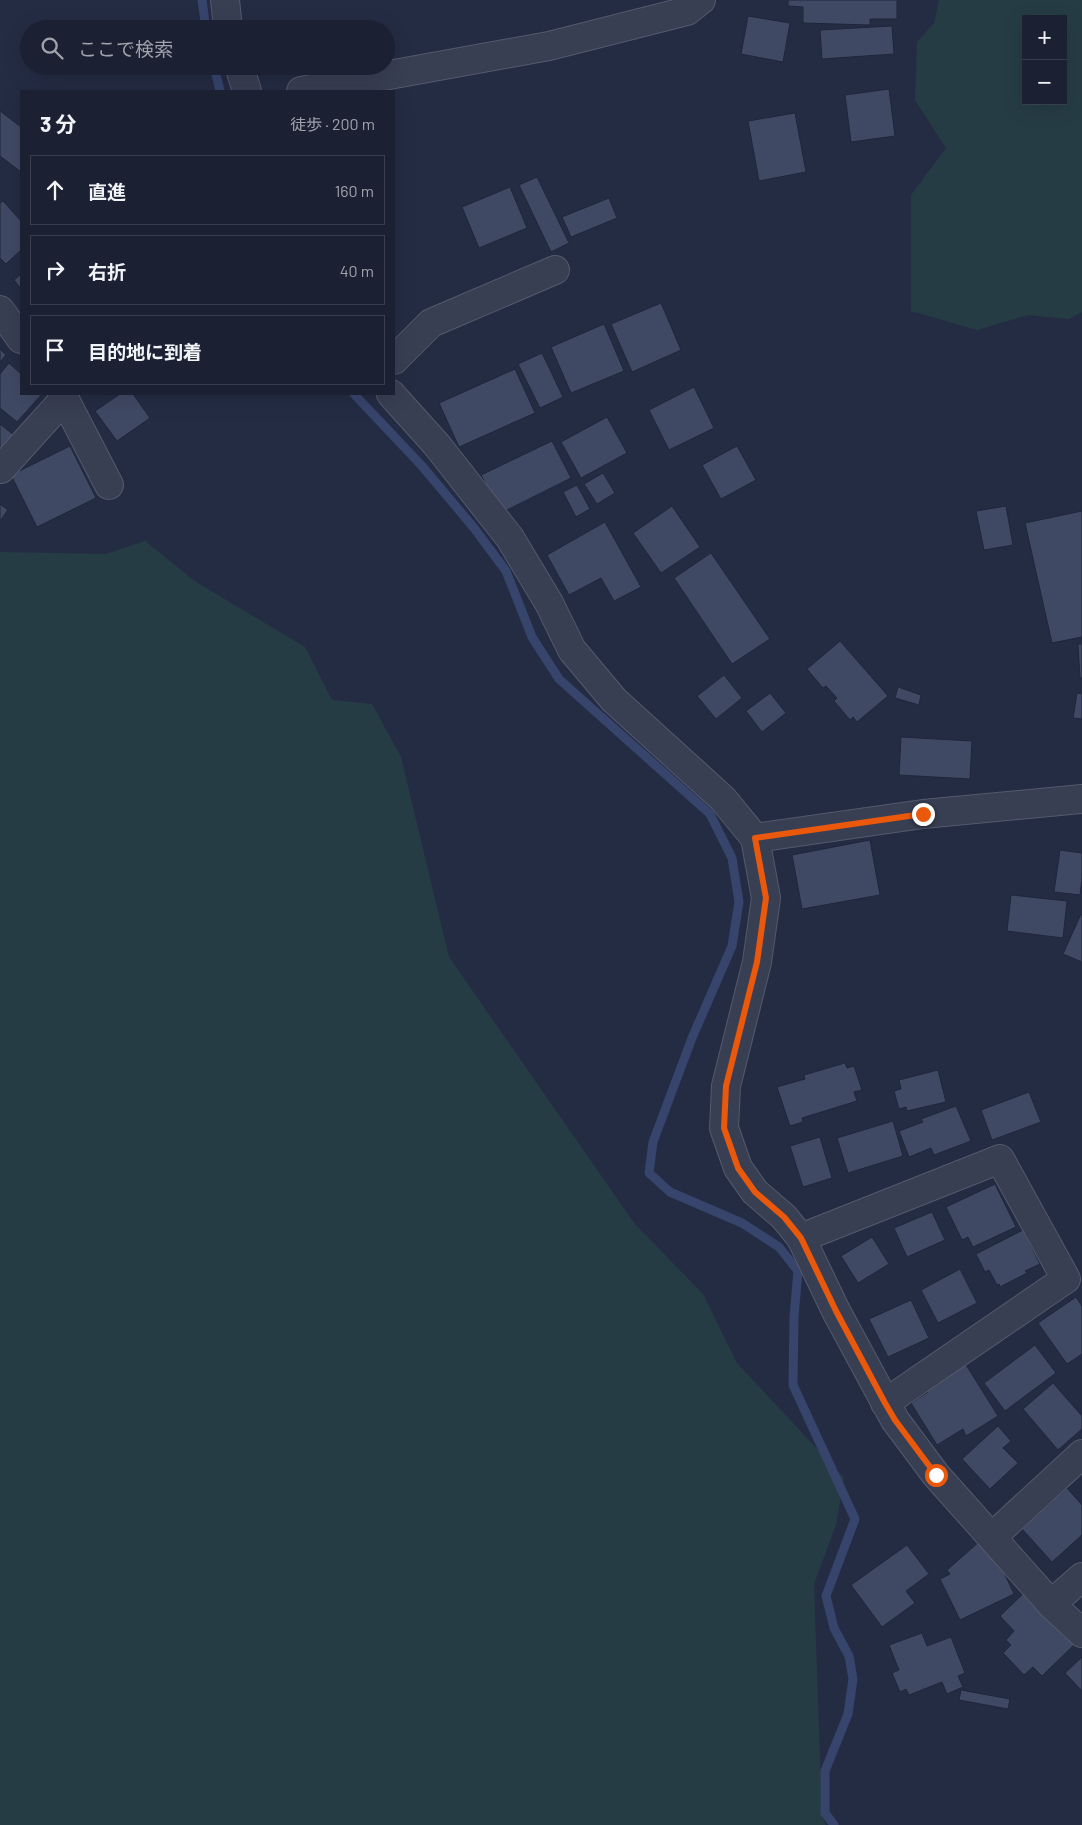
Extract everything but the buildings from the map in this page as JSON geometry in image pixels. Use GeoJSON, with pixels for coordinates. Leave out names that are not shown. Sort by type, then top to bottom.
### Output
{"type":"FeatureCollection","features":[{"type":"Feature","properties":{"kind":"street"},"geometry":{"type":"LineString","coordinates":[[225,0],[227,20]]}},
{"type":"Feature","properties":{"kind":"street"},"geometry":{"type":"LineString","coordinates":[[395,74],[549,46],[687,11],[700,0]]}},
{"type":"Feature","properties":{"kind":"street"},"geometry":{"type":"LineString","coordinates":[[242,75],[247,90]]}},
{"type":"Feature","properties":{"kind":"street"},"geometry":{"type":"LineString","coordinates":[[307,90],[389,75]]}},
{"type":"Feature","properties":{"kind":"street"},"geometry":{"type":"LineString","coordinates":[[395,359],[431,323],[555,270]]}},
{"type":"Feature","properties":{"kind":"street"},"geometry":{"type":"LineString","coordinates":[[0,310],[20,338]]}},
{"type":"Feature","properties":{"kind":"street"},"geometry":{"type":"LineString","coordinates":[[392,395],[436,444],[510,538],[549,603],[572,650],[614,700],[723,798],[755,838],[766,898],[757,962],[726,1086],[724,1128],[738,1168],[755,1192],[784,1217],[801,1238],[836,1311],[895,1420],[936,1475],[1051,1604],[1082,1633]]}},
{"type":"Feature","properties":{"kind":"street"},"geometry":{"type":"LineString","coordinates":[[1,469],[63,396],[110,485]]}},
{"type":"Feature","properties":{"kind":"street"},"geometry":{"type":"LineString","coordinates":[[755,838],[923,814],[1082,799]]}},
{"type":"Feature","properties":{"kind":"street"},"geometry":{"type":"LineString","coordinates":[[801,1238],[1000,1160],[1066,1279],[885,1403]]}},
{"type":"Feature","properties":{"kind":"street"},"geometry":{"type":"LineString","coordinates":[[992,1536],[1082,1454]]}},
{"type":"Feature","properties":{"kind":"street"},"geometry":{"type":"LineString","coordinates":[[1051,1604],[1082,1577]]}},
{"type":"Feature","properties":{"kind":"shaded area"},"geometry":{"type":"Polygon","coordinates":[[[939,0],[1082,0],[1082,312],[1069,319],[1028,315],[977,330],[911,311],[911,195],[946,148],[915,100],[917,42],[934,23],[939,0]]]}},
{"type":"Feature","properties":{"kind":"shaded area"},"geometry":{"type":"Polygon","coordinates":[[[145,541],[196,582],[305,647],[332,700],[372,704],[401,757],[449,957],[634,1223],[703,1294],[737,1363],[844,1478],[836,1525],[814,1584],[822,1816],[826,1825],[0,1825],[0,552],[106,554],[145,541]]]}},
{"type":"Feature","properties":{"kind":"waterway"},"geometry":{"type":"LineString","coordinates":[[202,0],[205,20]]}},
{"type":"Feature","properties":{"kind":"waterway"},"geometry":{"type":"LineString","coordinates":[[216,75],[220,90]]}},
{"type":"Feature","properties":{"kind":"waterway"},"geometry":{"type":"LineString","coordinates":[[355,395],[422,466],[474,528],[506,571],[532,637],[559,679],[710,814],[732,858],[739,902],[732,946],[692,1038],[653,1142],[649,1173],[670,1192],[742,1223],[779,1247],[798,1271],[794,1317],[793,1385],[855,1519],[826,1596],[834,1628],[849,1656],[853,1679],[848,1714],[825,1771],[825,1813],[834,1825]]}},
{"type":"Feature","properties":{"kind":"route"},"geometry":{"type":"LineString","coordinates":[[923,814],[755,838],[766,898],[757,962],[726,1086],[724,1128],[738,1168],[755,1192],[784,1217],[801,1238],[836,1311],[885,1403],[895,1420],[936,1475]]}}]}
